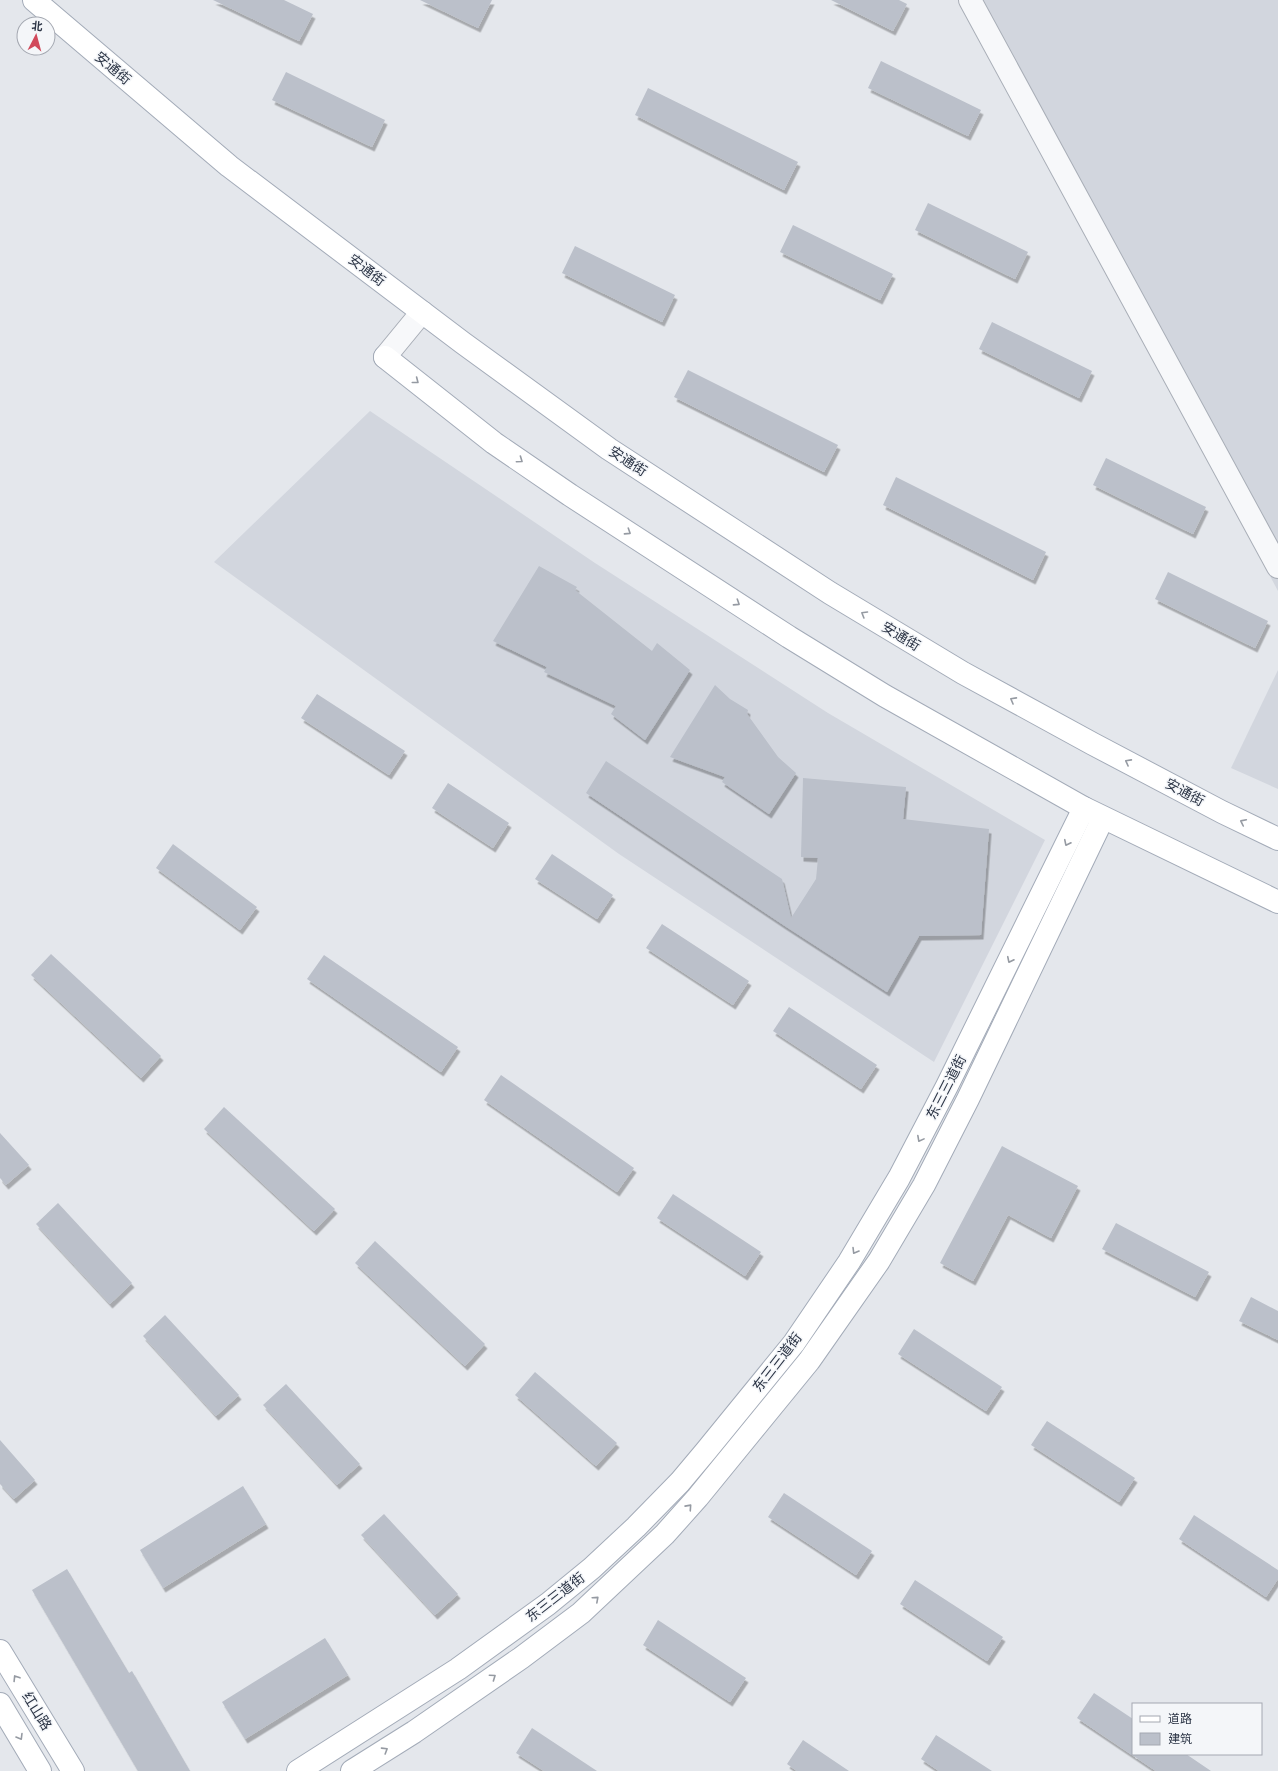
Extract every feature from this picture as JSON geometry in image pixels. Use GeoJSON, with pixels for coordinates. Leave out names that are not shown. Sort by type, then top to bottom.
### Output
{"type":"FeatureCollection","features":[{"type":"Feature","properties":{"kind":"main road","name":"安通街"},"geometry":{"type":"LineString","coordinates":[[34,0],[229,166],[422,312],[609,449],[830,593],[970,676],[1222,812],[1278,839]]}},
{"type":"Feature","properties":{"kind":"main road"},"geometry":{"type":"LineString","coordinates":[[385,357],[494,443],[570,495],[789,637],[885,696],[1094,813],[1278,902]]}},
{"type":"Feature","properties":{"kind":"main road","name":"东三三道街"},"geometry":{"type":"LineString","coordinates":[[298,1771],[458,1669],[548,1604],[592,1568],[636,1527],[680,1482],[706,1451],[794,1343],[849,1262],[899,1178],[1094,813]]}},
{"type":"Feature","properties":{"kind":"main road","name":"东三三道街"},"geometry":{"type":"LineString","coordinates":[[352,1771],[420,1728],[521,1658],[581,1613],[665,1534],[698,1497],[809,1361],[878,1261],[924,1185],[968,1099],[1094,813]]}},
{"type":"Feature","properties":{"kind":"main road","name":"红山路"},"geometry":{"type":"LineString","coordinates":[[0,1651],[73,1771]]}},
{"type":"Feature","properties":{"kind":"main road","name":"红山路"},"geometry":{"type":"LineString","coordinates":[[0,1704],[40,1771]]}},
{"type":"Feature","properties":{"kind":"lane"},"geometry":{"type":"LineString","coordinates":[[970,0],[1278,567]]}},
{"type":"Feature","properties":{"kind":"lane"},"geometry":{"type":"LineString","coordinates":[[385,357],[422,312]]}},
{"type":"Feature","properties":{"kind":"shaded area"},"geometry":{"type":"Polygon","coordinates":[[[964,0],[1278,0],[1278,591],[964,0]]]}},
{"type":"Feature","properties":{"kind":"shaded area"},"geometry":{"type":"Polygon","coordinates":[[[370,411],[595,563],[828,713],[1045,840],[934,1062],[619,854],[214,562],[370,411]]]}},
{"type":"Feature","properties":{"kind":"shaded area"},"geometry":{"type":"Polygon","coordinates":[[[1278,670],[1278,789],[1231,768],[1278,670]]]}},
{"type":"Feature","properties":{"kind":"building"},"geometry":{"type":"Polygon","coordinates":[[[213,0],[284,0],[313,14],[299,41],[213,0]]]}},
{"type":"Feature","properties":{"kind":"building"},"geometry":{"type":"Polygon","coordinates":[[[420,0],[492,0],[478,28],[420,0]]]}},
{"type":"Feature","properties":{"kind":"building"},"geometry":{"type":"Polygon","coordinates":[[[831,0],[899,0],[907,4],[893,31],[831,0]]]}},
{"type":"Feature","properties":{"kind":"building"},"geometry":{"type":"Polygon","coordinates":[[[881,61],[981,110],[968,136],[868,88],[881,61]]]}},
{"type":"Feature","properties":{"kind":"building"},"geometry":{"type":"Polygon","coordinates":[[[286,72],[385,120],[372,147],[272,100],[286,72]]]}},
{"type":"Feature","properties":{"kind":"building"},"geometry":{"type":"Polygon","coordinates":[[[648,88],[798,162],[784,190],[635,115],[648,88]]]}},
{"type":"Feature","properties":{"kind":"building"},"geometry":{"type":"Polygon","coordinates":[[[928,203],[1028,252],[1015,279],[915,230],[928,203]]]}},
{"type":"Feature","properties":{"kind":"building"},"geometry":{"type":"Polygon","coordinates":[[[793,225],[893,274],[880,300],[780,252],[793,225]]]}},
{"type":"Feature","properties":{"kind":"building"},"geometry":{"type":"Polygon","coordinates":[[[575,246],[675,295],[662,322],[562,273],[575,246]]]}},
{"type":"Feature","properties":{"kind":"building"},"geometry":{"type":"Polygon","coordinates":[[[992,322],[1092,371],[1079,398],[979,349],[992,322]]]}},
{"type":"Feature","properties":{"kind":"building"},"geometry":{"type":"Polygon","coordinates":[[[688,370],[838,445],[824,472],[674,397],[688,370]]]}},
{"type":"Feature","properties":{"kind":"building"},"geometry":{"type":"Polygon","coordinates":[[[1106,458],[1206,507],[1193,534],[1093,485],[1106,458]]]}},
{"type":"Feature","properties":{"kind":"building"},"geometry":{"type":"Polygon","coordinates":[[[896,477],[1046,552],[1033,580],[883,505],[896,477]]]}},
{"type":"Feature","properties":{"kind":"building"},"geometry":{"type":"Polygon","coordinates":[[[539,566],[577,587],[575,590],[652,651],[657,643],[690,670],[645,740],[611,714],[616,706],[544,672],[547,667],[493,641],[539,566]]]}},
{"type":"Feature","properties":{"kind":"building"},"geometry":{"type":"Polygon","coordinates":[[[1168,572],[1268,621],[1255,648],[1155,599],[1168,572]]]}},
{"type":"Feature","properties":{"kind":"building"},"geometry":{"type":"Polygon","coordinates":[[[715,685],[730,699],[748,710],[747,714],[778,757],[796,773],[769,814],[722,782],[725,777],[670,757],[715,685]]]}},
{"type":"Feature","properties":{"kind":"building"},"geometry":{"type":"Polygon","coordinates":[[[317,694],[405,751],[389,775],[301,718],[317,694]]]}},
{"type":"Feature","properties":{"kind":"building"},"geometry":{"type":"Polygon","coordinates":[[[606,761],[782,879],[791,918],[816,879],[818,858],[801,857],[803,778],[906,787],[903,819],[989,829],[981,935],[919,936],[887,992],[586,793],[606,761]]]}},
{"type":"Feature","properties":{"kind":"building"},"geometry":{"type":"Polygon","coordinates":[[[448,783],[509,823],[493,848],[432,808],[448,783]]]}},
{"type":"Feature","properties":{"kind":"building"},"geometry":{"type":"Polygon","coordinates":[[[173,844],[257,907],[240,930],[156,868],[173,844]]]}},
{"type":"Feature","properties":{"kind":"building"},"geometry":{"type":"Polygon","coordinates":[[[552,854],[613,895],[597,919],[535,879],[552,854]]]}},
{"type":"Feature","properties":{"kind":"building"},"geometry":{"type":"Polygon","coordinates":[[[662,924],[749,981],[733,1005],[646,948],[662,924]]]}},
{"type":"Feature","properties":{"kind":"building"},"geometry":{"type":"Polygon","coordinates":[[[51,954],[161,1056],[141,1078],[31,975],[51,954]]]}},
{"type":"Feature","properties":{"kind":"building"},"geometry":{"type":"Polygon","coordinates":[[[324,955],[458,1047],[441,1072],[307,979],[324,955]]]}},
{"type":"Feature","properties":{"kind":"building"},"geometry":{"type":"Polygon","coordinates":[[[789,1007],[877,1065],[861,1089],[773,1031],[789,1007]]]}},
{"type":"Feature","properties":{"kind":"building"},"geometry":{"type":"Polygon","coordinates":[[[501,1075],[634,1168],[617,1192],[484,1100],[501,1075]]]}},
{"type":"Feature","properties":{"kind":"building"},"geometry":{"type":"Polygon","coordinates":[[[224,1107],[335,1209],[314,1231],[204,1129],[224,1107]]]}},
{"type":"Feature","properties":{"kind":"building"},"geometry":{"type":"Polygon","coordinates":[[[0,1133],[29,1165],[6,1185],[0,1178],[0,1133]]]}},
{"type":"Feature","properties":{"kind":"building"},"geometry":{"type":"Polygon","coordinates":[[[1002,1146],[1078,1186],[1051,1238],[1008,1215],[973,1281],[940,1263],[1002,1146]]]}},
{"type":"Feature","properties":{"kind":"building"},"geometry":{"type":"Polygon","coordinates":[[[673,1194],[761,1252],[745,1276],[657,1218],[673,1194]]]}},
{"type":"Feature","properties":{"kind":"building"},"geometry":{"type":"Polygon","coordinates":[[[58,1203],[132,1283],[110,1304],[36,1224],[58,1203]]]}},
{"type":"Feature","properties":{"kind":"building"},"geometry":{"type":"Polygon","coordinates":[[[1116,1223],[1209,1272],[1195,1297],[1102,1249],[1116,1223]]]}},
{"type":"Feature","properties":{"kind":"building"},"geometry":{"type":"Polygon","coordinates":[[[375,1241],[485,1344],[465,1366],[355,1263],[375,1241]]]}},
{"type":"Feature","properties":{"kind":"building"},"geometry":{"type":"Polygon","coordinates":[[[1251,1297],[1278,1311],[1278,1340],[1239,1321],[1251,1297]]]}},
{"type":"Feature","properties":{"kind":"building"},"geometry":{"type":"Polygon","coordinates":[[[165,1315],[239,1395],[216,1416],[143,1336],[165,1315]]]}},
{"type":"Feature","properties":{"kind":"building"},"geometry":{"type":"Polygon","coordinates":[[[914,1329],[1002,1387],[986,1411],[898,1354],[914,1329]]]}},
{"type":"Feature","properties":{"kind":"building"},"geometry":{"type":"Polygon","coordinates":[[[535,1372],[617,1443],[596,1466],[515,1395],[535,1372]]]}},
{"type":"Feature","properties":{"kind":"building"},"geometry":{"type":"Polygon","coordinates":[[[286,1384],[360,1464],[337,1485],[263,1405],[286,1384]]]}},
{"type":"Feature","properties":{"kind":"building"},"geometry":{"type":"Polygon","coordinates":[[[1047,1421],[1135,1478],[1119,1502],[1031,1445],[1047,1421]]]}},
{"type":"Feature","properties":{"kind":"building"},"geometry":{"type":"Polygon","coordinates":[[[0,1440],[35,1480],[14,1499],[0,1484],[0,1440]]]}},
{"type":"Feature","properties":{"kind":"building"},"geometry":{"type":"Polygon","coordinates":[[[243,1486],[266,1524],[163,1588],[140,1550],[243,1486]]]}},
{"type":"Feature","properties":{"kind":"building"},"geometry":{"type":"Polygon","coordinates":[[[784,1493],[872,1551],[856,1575],[768,1517],[784,1493]]]}},
{"type":"Feature","properties":{"kind":"building"},"geometry":{"type":"Polygon","coordinates":[[[384,1514],[458,1594],[435,1615],[361,1535],[384,1514]]]}},
{"type":"Feature","properties":{"kind":"building"},"geometry":{"type":"Polygon","coordinates":[[[1194,1515],[1278,1570],[1278,1579],[1266,1597],[1179,1539],[1194,1515]]]}},
{"type":"Feature","properties":{"kind":"building"},"geometry":{"type":"Polygon","coordinates":[[[67,1569],[129,1673],[132,1671],[190,1771],[138,1771],[32,1590],[67,1569]]]}},
{"type":"Feature","properties":{"kind":"building"},"geometry":{"type":"Polygon","coordinates":[[[915,1580],[1003,1637],[987,1661],[900,1604],[915,1580]]]}},
{"type":"Feature","properties":{"kind":"building"},"geometry":{"type":"Polygon","coordinates":[[[658,1620],[746,1678],[730,1702],[643,1645],[658,1620]]]}},
{"type":"Feature","properties":{"kind":"building"},"geometry":{"type":"Polygon","coordinates":[[[325,1638],[348,1675],[245,1739],[222,1702],[325,1638]]]}},
{"type":"Feature","properties":{"kind":"building"},"geometry":{"type":"Polygon","coordinates":[[[1094,1693],[1132,1718],[1132,1755],[1077,1718],[1094,1693]]]}},
{"type":"Feature","properties":{"kind":"building"},"geometry":{"type":"Polygon","coordinates":[[[532,1728],[597,1771],[544,1771],[516,1753],[532,1728]]]}},
{"type":"Feature","properties":{"kind":"building"},"geometry":{"type":"Polygon","coordinates":[[[936,1735],[992,1771],[939,1771],[921,1759],[936,1735]]]}},
{"type":"Feature","properties":{"kind":"building"},"geometry":{"type":"Polygon","coordinates":[[[803,1740],[849,1771],[797,1771],[787,1764],[803,1740]]]}},
{"type":"Feature","properties":{"kind":"building"},"geometry":{"type":"Polygon","coordinates":[[[1132,1755],[1187,1755],[1211,1771],[1156,1771],[1132,1755]]]}}]}
